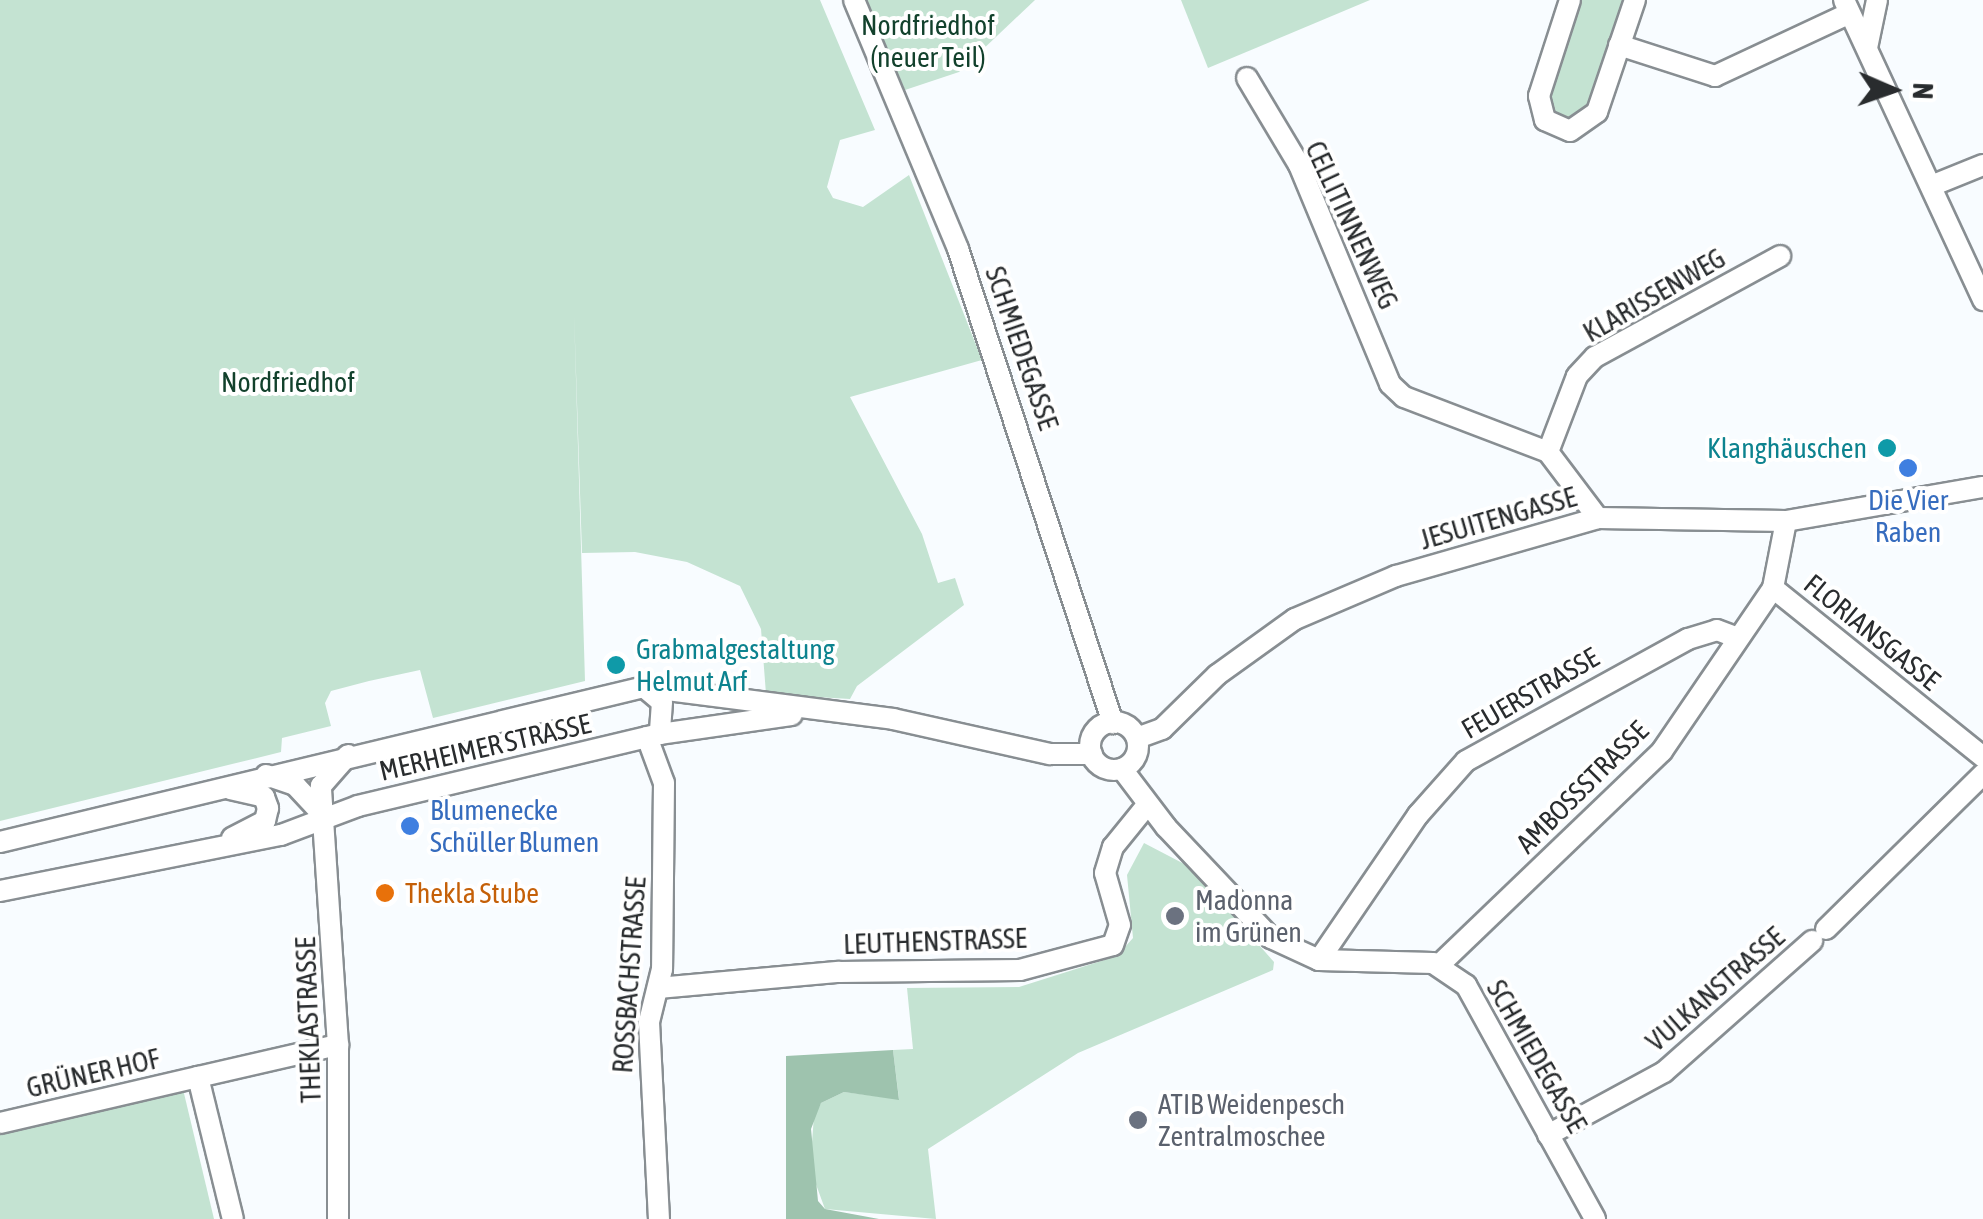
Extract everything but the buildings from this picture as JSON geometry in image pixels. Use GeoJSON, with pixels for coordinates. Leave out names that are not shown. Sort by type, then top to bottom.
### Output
{"type":"FeatureCollection","features":[{"type":"Feature","properties":{"kind":"street","name":"SCHMIEDEGASSE"},"geometry":{"type":"LineString","coordinates":[[854,0],[958,248],[1113,723]]}},
{"type":"Feature","properties":{"kind":"street"},"geometry":{"type":"LineString","coordinates":[[1570,0],[1540,86],[1545,120],[1570,130],[1592,117],[1635,0]]}},
{"type":"Feature","properties":{"kind":"street"},"geometry":{"type":"LineString","coordinates":[[1867,48],[1878,0]]}},
{"type":"Feature","properties":{"kind":"street"},"geometry":{"type":"LineString","coordinates":[[1619,45],[1707,76],[1846,7],[1983,300]]}},
{"type":"Feature","properties":{"kind":"street","name":"CELLITINNENWEG"},"geometry":{"type":"LineString","coordinates":[[1246,78],[1299,165],[1390,384],[1404,397],[1548,452]]}},
{"type":"Feature","properties":{"kind":"street"},"geometry":{"type":"LineString","coordinates":[[1931,186],[1983,165]]}},
{"type":"Feature","properties":{"kind":"street","name":"KLARISSENWEG"},"geometry":{"type":"LineString","coordinates":[[1548,452],[1576,376],[1595,356],[1780,256]]}},
{"type":"Feature","properties":{"kind":"street"},"geometry":{"type":"LineString","coordinates":[[1548,452],[1598,518]]}},
{"type":"Feature","properties":{"kind":"street","name":"JESUITENGASSE"},"geometry":{"type":"LineString","coordinates":[[1136,738],[1162,729],[1217,675],[1325,604],[1396,576],[1598,518],[1786,520],[1983,487]]}},
{"type":"Feature","properties":{"kind":"street","name":"AMBOSSSTRASSE"},"geometry":{"type":"LineString","coordinates":[[1438,965],[1662,750],[1773,588],[1786,520]]}},
{"type":"Feature","properties":{"kind":"street","name":"FLORIANSGASSE"},"geometry":{"type":"LineString","coordinates":[[1773,588],[1983,756]]}},
{"type":"Feature","properties":{"kind":"street","name":"FEUERSTRASSE"},"geometry":{"type":"LineString","coordinates":[[1319,960],[1418,815],[1466,761],[1688,638],[1717,630],[1738,638]]}},
{"type":"Feature","properties":{"kind":"street"},"geometry":{"type":"LineString","coordinates":[[644,687],[662,702],[654,736]]}},
{"type":"Feature","properties":{"kind":"street","name":"MERHEIMER STRASSE"},"geometry":{"type":"LineString","coordinates":[[0,842],[350,754],[644,687],[893,719],[1050,754],[1092,754]]}},
{"type":"Feature","properties":{"kind":"street","name":"MERHEIMER STRASSE"},"geometry":{"type":"LineString","coordinates":[[0,890],[204,853],[654,736],[821,712]]}},
{"type":"Feature","properties":{"kind":"street"},"geometry":{"type":"LineString","coordinates":[[1113,723],[1136,738],[1137,753],[1122,769],[1107,769],[1092,754],[1094,733],[1113,723]]}},
{"type":"Feature","properties":{"kind":"street","name":"ROSSBACHSTRASSE"},"geometry":{"type":"LineString","coordinates":[[654,736],[664,783],[658,988],[649,1022],[660,1219]]}},
{"type":"Feature","properties":{"kind":"street","name":"MERHEIMER STRASSE"},"geometry":{"type":"LineString","coordinates":[[325,819],[322,786],[350,754]]}},
{"type":"Feature","properties":{"kind":"street"},"geometry":{"type":"LineString","coordinates":[[1122,769],[1258,928],[1319,960],[1438,965]]}},
{"type":"Feature","properties":{"kind":"street","name":"VULKANSTRASSE"},"geometry":{"type":"LineString","coordinates":[[1548,1136],[1664,1072],[1819,935],[1983,774]]}},
{"type":"Feature","properties":{"kind":"street"},"geometry":{"type":"LineString","coordinates":[[266,776],[311,796],[325,819]]}},
{"type":"Feature","properties":{"kind":"street"},"geometry":{"type":"LineString","coordinates":[[204,853],[265,821],[268,808],[264,797],[250,791],[218,788]]}},
{"type":"Feature","properties":{"kind":"street","name":"LEUTHENSTRASSE"},"geometry":{"type":"LineString","coordinates":[[658,988],[838,972],[1020,970],[1113,945],[1120,925],[1105,873],[1113,847],[1148,804]]}},
{"type":"Feature","properties":{"kind":"street","name":"THEKLASTRASSE"},"geometry":{"type":"LineString","coordinates":[[325,819],[338,1045],[338,1219]]}},
{"type":"Feature","properties":{"kind":"street","name":"SCHMIEDEGASSE"},"geometry":{"type":"LineString","coordinates":[[1438,965],[1477,1000],[1596,1219]]}},
{"type":"Feature","properties":{"kind":"street","name":"GRÜNER HOF"},"geometry":{"type":"LineString","coordinates":[[0,1123],[338,1045]]}},
{"type":"Feature","properties":{"kind":"street","name":"GRÜNER HOF"},"geometry":{"type":"LineString","coordinates":[[198,1077],[233,1219]]}},
{"type":"Feature","properties":{"kind":"green space","name":"Nordfriedhof"},"geometry":{"type":"Polygon","coordinates":[[[0,0],[820,0],[875,130],[840,140],[827,187],[833,198],[863,207],[909,175],[982,360],[850,397],[922,534],[938,583],[955,578],[964,605],[857,686],[850,699],[766,694],[761,629],[740,586],[687,562],[635,552],[582,553],[574,312],[585,681],[433,718],[420,670],[369,681],[331,691],[325,703],[331,726],[282,738],[281,752],[0,821],[0,0]]]}},
{"type":"Feature","properties":{"kind":"green space","name":"Nordfriedhof (neuer Teil)"},"geometry":{"type":"Polygon","coordinates":[[[866,0],[1035,0],[959,72],[905,90],[866,0]]]}},
{"type":"Feature","properties":{"kind":"green space"},"geometry":{"type":"Polygon","coordinates":[[[1181,0],[1370,0],[1208,68],[1181,0]]]}},
{"type":"Feature","properties":{"kind":"green space"},"geometry":{"type":"Polygon","coordinates":[[[1577,0],[1630,0],[1594,104],[1571,121],[1552,114],[1546,88],[1577,0]]]}},
{"type":"Feature","properties":{"kind":"green space"},"geometry":{"type":"Polygon","coordinates":[[[1144,843],[1190,867],[1274,962],[1273,970],[1078,1053],[928,1149],[936,1219],[825,1209],[810,1168],[814,1116],[821,1103],[844,1092],[899,1099],[893,1050],[913,1049],[907,988],[1019,987],[1117,956],[1133,938],[1127,875],[1144,843]]]}},
{"type":"Feature","properties":{"kind":"green space"},"geometry":{"type":"Polygon","coordinates":[[[893,1050],[899,1100],[844,1092],[821,1103],[811,1129],[818,1201],[825,1209],[879,1219],[786,1219],[786,1056],[893,1050]]]}},
{"type":"Feature","properties":{"kind":"green space"},"geometry":{"type":"Polygon","coordinates":[[[182,1085],[214,1219],[0,1219],[0,1130],[182,1085]]]}},
{"type":"Feature","properties":{"kind":"place","name":"Klanghäuschen"},"geometry":{"type":"Point","coordinates":[1887,448]}},
{"type":"Feature","properties":{"kind":"place","name":"Die Vier Raben"},"geometry":{"type":"Point","coordinates":[1908,468]}},
{"type":"Feature","properties":{"kind":"place","name":"Grabmalgestaltung Helmut Arf"},"geometry":{"type":"Point","coordinates":[616,665]}},
{"type":"Feature","properties":{"kind":"place","name":"Blumenecke Schüller Blumen"},"geometry":{"type":"Point","coordinates":[410,826]}},
{"type":"Feature","properties":{"kind":"place","name":"Thekla Stube"},"geometry":{"type":"Point","coordinates":[385,893]}},
{"type":"Feature","properties":{"kind":"place","name":"Madonna im Grünen"},"geometry":{"type":"Point","coordinates":[1175,916]}},
{"type":"Feature","properties":{"kind":"place","name":"ATIB Weidenpesch Zentralmoschee"},"geometry":{"type":"Point","coordinates":[1138,1120]}}]}
